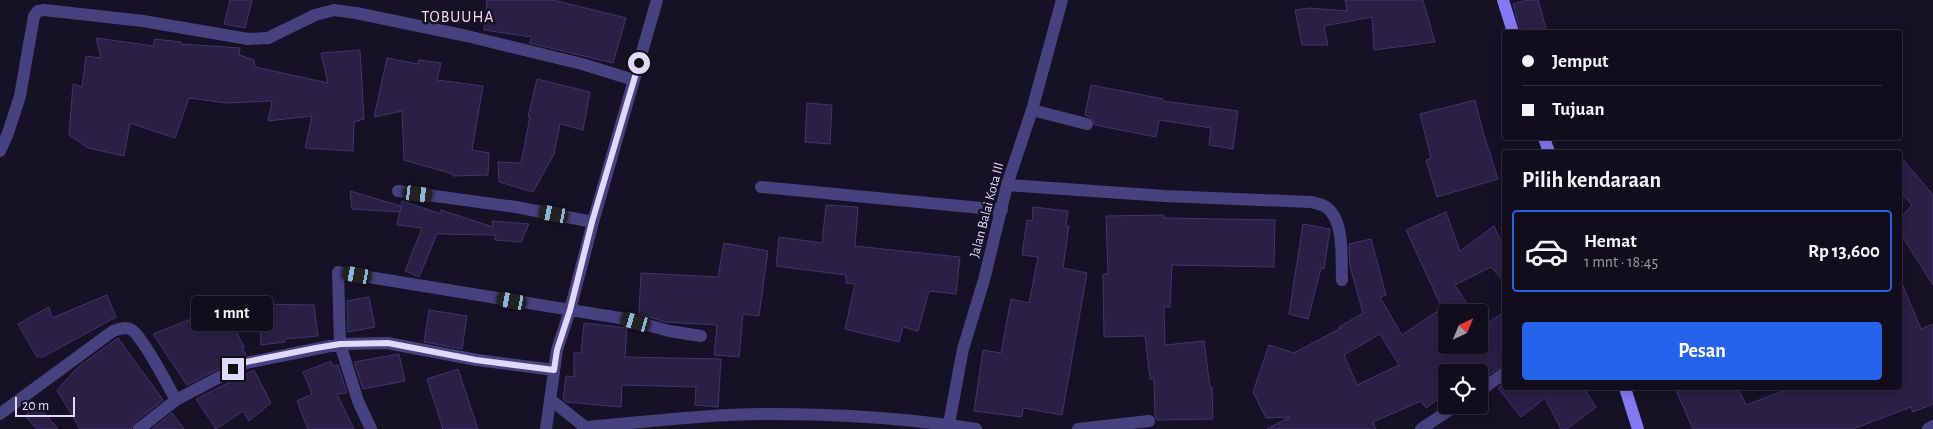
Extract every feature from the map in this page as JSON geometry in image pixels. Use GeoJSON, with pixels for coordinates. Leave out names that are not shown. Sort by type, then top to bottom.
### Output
{"type":"FeatureCollection","features":[{"type":"Feature","properties":{"kind":"street"},"geometry":{"type":"LineString","coordinates":[[546,429],[557,350],[570,310],[592,222],[657,0]]}},
{"type":"Feature","properties":{"kind":"street","name":"Jalan Balai Kota III"},"geometry":{"type":"LineString","coordinates":[[948,427],[963,349],[984,280],[1007,185],[1032,110],[1062,0]]}},
{"type":"Feature","properties":{"kind":"street"},"geometry":{"type":"LineString","coordinates":[[1503,0],[1512,30]]}},
{"type":"Feature","properties":{"kind":"street"},"geometry":{"type":"LineString","coordinates":[[0,151],[20,96],[34,16],[38,11],[44,10],[144,21],[248,39],[268,38],[315,15],[334,10],[467,36],[582,64],[634,80]]}},
{"type":"Feature","properties":{"kind":"street"},"geometry":{"type":"LineString","coordinates":[[1032,110],[1087,124]]}},
{"type":"Feature","properties":{"kind":"street"},"geometry":{"type":"LineString","coordinates":[[1007,185],[1165,196],[1310,202],[1324,206],[1336,220],[1341,234],[1342,280]]}},
{"type":"Feature","properties":{"kind":"street"},"geometry":{"type":"LineString","coordinates":[[761,187],[1002,210]]}},
{"type":"Feature","properties":{"kind":"street"},"geometry":{"type":"LineString","coordinates":[[398,191],[516,206],[592,222]]}},
{"type":"Feature","properties":{"kind":"street"},"geometry":{"type":"LineString","coordinates":[[371,429],[358,401],[340,344],[338,272],[626,319],[669,331],[701,336]]}},
{"type":"Feature","properties":{"kind":"street"},"geometry":{"type":"LineString","coordinates":[[0,414],[113,331],[125,328],[131,330],[142,342],[176,400]]}},
{"type":"Feature","properties":{"kind":"street"},"geometry":{"type":"LineString","coordinates":[[139,429],[176,400],[246,362],[340,344],[388,343],[476,360],[554,370]]}},
{"type":"Feature","properties":{"kind":"street"},"geometry":{"type":"LineString","coordinates":[[1488,385],[1502,375]]}},
{"type":"Feature","properties":{"kind":"street"},"geometry":{"type":"LineString","coordinates":[[1626,390],[1638,429]]}},
{"type":"Feature","properties":{"kind":"street"},"geometry":{"type":"LineString","coordinates":[[551,400],[584,428],[766,414],[885,418],[976,429]]}},
{"type":"Feature","properties":{"kind":"street"},"geometry":{"type":"LineString","coordinates":[[1426,428],[1445,414]]}},
{"type":"Feature","properties":{"kind":"street"},"geometry":{"type":"LineString","coordinates":[[1078,429],[1148,421]]}},
{"type":"Feature","properties":{"kind":"street"},"geometry":{"type":"LineString","coordinates":[[1928,429],[1933,426]]}},
{"type":"Feature","properties":{"kind":"building"},"geometry":{"type":"Polygon","coordinates":[[[230,0],[252,0],[245,28],[224,24],[230,0]]]}},
{"type":"Feature","properties":{"kind":"building"},"geometry":{"type":"Polygon","coordinates":[[[487,0],[553,0],[626,18],[613,63],[529,43],[532,37],[484,30],[487,0]]]}},
{"type":"Feature","properties":{"kind":"building"},"geometry":{"type":"Polygon","coordinates":[[[1345,0],[1423,0],[1435,42],[1374,50],[1372,17],[1324,26],[1328,45],[1302,45],[1295,10],[1309,8],[1347,11],[1345,0]]]}},
{"type":"Feature","properties":{"kind":"building"},"geometry":{"type":"Polygon","coordinates":[[[1527,0],[1538,0],[1546,30],[1520,30],[1513,4],[1527,0]]]}},
{"type":"Feature","properties":{"kind":"building"},"geometry":{"type":"Polygon","coordinates":[[[96,38],[154,46],[154,39],[181,42],[181,44],[240,48],[239,55],[254,60],[255,67],[328,83],[321,53],[360,50],[364,119],[354,122],[353,151],[305,148],[312,116],[268,121],[272,101],[226,103],[189,98],[175,138],[130,123],[124,156],[88,148],[69,135],[73,84],[82,87],[86,56],[101,58],[96,38]]]}},
{"type":"Feature","properties":{"kind":"building"},"geometry":{"type":"Polygon","coordinates":[[[387,58],[418,64],[419,60],[441,63],[437,80],[483,86],[472,150],[489,153],[488,175],[453,176],[453,174],[404,160],[402,111],[374,117],[387,58]]]}},
{"type":"Feature","properties":{"kind":"building"},"geometry":{"type":"Polygon","coordinates":[[[537,79],[590,92],[583,130],[560,124],[554,154],[533,192],[499,182],[498,162],[521,163],[530,117],[528,117],[537,79]]]}},
{"type":"Feature","properties":{"kind":"building"},"geometry":{"type":"Polygon","coordinates":[[[1091,85],[1163,99],[1163,101],[1238,111],[1233,149],[1209,145],[1211,128],[1159,120],[1156,137],[1095,125],[1092,118],[1085,115],[1091,85]]]}},
{"type":"Feature","properties":{"kind":"building"},"geometry":{"type":"Polygon","coordinates":[[[1475,100],[1498,179],[1437,197],[1426,160],[1431,158],[1420,114],[1475,100]]]}},
{"type":"Feature","properties":{"kind":"building"},"geometry":{"type":"Polygon","coordinates":[[[807,103],[832,105],[830,144],[805,142],[807,103]]]}},
{"type":"Feature","properties":{"kind":"building"},"geometry":{"type":"Polygon","coordinates":[[[1902,158],[1933,195],[1933,285],[1902,236],[1902,217],[1912,205],[1902,194],[1902,158]]]}},
{"type":"Feature","properties":{"kind":"building"},"geometry":{"type":"Polygon","coordinates":[[[350,191],[401,206],[400,212],[352,209],[350,191]]]}},
{"type":"Feature","properties":{"kind":"building"},"geometry":{"type":"Polygon","coordinates":[[[402,201],[441,214],[441,210],[493,227],[492,221],[529,224],[521,242],[495,240],[495,235],[437,234],[419,277],[405,271],[422,228],[397,225],[402,201]]]}},
{"type":"Feature","properties":{"kind":"building"},"geometry":{"type":"Polygon","coordinates":[[[826,205],[858,207],[855,246],[960,257],[956,294],[929,291],[918,331],[903,327],[899,342],[845,329],[855,284],[846,283],[846,275],[776,266],[779,237],[822,243],[826,205]]]}},
{"type":"Feature","properties":{"kind":"building"},"geometry":{"type":"Polygon","coordinates":[[[1033,207],[1068,211],[1066,226],[1069,226],[1063,268],[1087,273],[1062,415],[1023,408],[1022,417],[974,411],[983,350],[1001,353],[1011,299],[1029,303],[1038,257],[1022,255],[1027,220],[1032,221],[1033,207]]]}},
{"type":"Feature","properties":{"kind":"building"},"geometry":{"type":"Polygon","coordinates":[[[1446,212],[1460,251],[1494,226],[1502,243],[1502,280],[1491,267],[1455,285],[1467,304],[1440,304],[1406,230],[1446,212]]]}},
{"type":"Feature","properties":{"kind":"building"},"geometry":{"type":"Polygon","coordinates":[[[1164,215],[1164,218],[1275,220],[1274,267],[1172,265],[1170,307],[1164,307],[1165,345],[1204,341],[1210,387],[1212,387],[1213,419],[1157,420],[1155,416],[1154,379],[1150,379],[1145,336],[1104,337],[1103,274],[1108,274],[1106,216],[1164,215]]]}},
{"type":"Feature","properties":{"kind":"building"},"geometry":{"type":"Polygon","coordinates":[[[1303,224],[1330,229],[1324,269],[1321,268],[1308,319],[1289,314],[1303,224]]]}},
{"type":"Feature","properties":{"kind":"building"},"geometry":{"type":"Polygon","coordinates":[[[1371,239],[1386,295],[1380,297],[1402,335],[1438,311],[1438,354],[1488,354],[1488,322],[1502,314],[1502,367],[1488,375],[1488,364],[1438,364],[1438,400],[1426,408],[1421,401],[1373,422],[1376,429],[1267,429],[1290,417],[1266,418],[1253,392],[1269,345],[1294,353],[1341,328],[1339,327],[1363,313],[1350,266],[1349,244],[1371,239]],[[1380,334],[1344,355],[1357,385],[1399,365],[1380,334]]]}},
{"type":"Feature","properties":{"kind":"building"},"geometry":{"type":"Polygon","coordinates":[[[724,243],[768,251],[759,316],[743,314],[739,357],[714,355],[717,325],[665,322],[639,314],[641,273],[718,277],[724,243]]]}},
{"type":"Feature","properties":{"kind":"building"},"geometry":{"type":"Polygon","coordinates":[[[1902,284],[1921,329],[1933,324],[1933,404],[1913,412],[1911,407],[1853,429],[1693,429],[1676,390],[1739,390],[1746,405],[1786,390],[1902,390],[1902,284]]]}},
{"type":"Feature","properties":{"kind":"building"},"geometry":{"type":"Polygon","coordinates":[[[107,295],[116,317],[43,357],[37,357],[18,324],[49,307],[52,318],[107,295]]]}},
{"type":"Feature","properties":{"kind":"building"},"geometry":{"type":"Polygon","coordinates":[[[369,297],[375,327],[348,332],[347,301],[369,297]]]}},
{"type":"Feature","properties":{"kind":"building"},"geometry":{"type":"Polygon","coordinates":[[[259,304],[314,305],[318,336],[285,339],[285,342],[261,345],[259,304]]]}},
{"type":"Feature","properties":{"kind":"building"},"geometry":{"type":"Polygon","coordinates":[[[224,306],[246,355],[187,385],[153,334],[224,306]]]}},
{"type":"Feature","properties":{"kind":"building"},"geometry":{"type":"Polygon","coordinates":[[[429,310],[467,316],[462,349],[424,342],[429,310]]]}},
{"type":"Feature","properties":{"kind":"building"},"geometry":{"type":"Polygon","coordinates":[[[584,323],[627,328],[625,357],[721,359],[718,407],[695,405],[696,387],[622,385],[621,407],[566,402],[563,399],[566,376],[574,377],[574,353],[581,353],[584,323]]]}},
{"type":"Feature","properties":{"kind":"building"},"geometry":{"type":"Polygon","coordinates":[[[118,338],[163,400],[134,423],[131,429],[80,429],[57,390],[78,367],[118,338]]]}},
{"type":"Feature","properties":{"kind":"building"},"geometry":{"type":"Polygon","coordinates":[[[399,354],[405,381],[363,389],[354,362],[399,354]]]}},
{"type":"Feature","properties":{"kind":"building"},"geometry":{"type":"Polygon","coordinates":[[[331,361],[333,366],[338,365],[347,393],[337,394],[354,429],[308,429],[297,401],[312,394],[303,372],[331,361]]]}},
{"type":"Feature","properties":{"kind":"building"},"geometry":{"type":"Polygon","coordinates":[[[458,369],[478,429],[443,429],[427,379],[458,369]]]}},
{"type":"Feature","properties":{"kind":"building"},"geometry":{"type":"Polygon","coordinates":[[[254,370],[271,403],[249,421],[243,411],[216,429],[196,399],[254,370]]]}},
{"type":"Feature","properties":{"kind":"building"},"geometry":{"type":"Polygon","coordinates":[[[1502,385],[1502,390],[1585,390],[1596,407],[1567,429],[1561,429],[1545,398],[1521,417],[1498,388],[1502,385]]]}},
{"type":"Feature","properties":{"kind":"building"},"geometry":{"type":"Polygon","coordinates":[[[36,403],[58,429],[37,429],[25,416],[36,403]]]}},
{"type":"Feature","properties":{"kind":"building"},"geometry":{"type":"Polygon","coordinates":[[[172,413],[184,429],[152,429],[172,413]]]}},
{"type":"Feature","properties":{"kind":"district","name":"TOBUUHA"},"geometry":{"type":"Point","coordinates":[458,17]}},
{"type":"Feature","properties":{"kind":"route"},"geometry":{"type":"LineString","coordinates":[[233,369],[246,362],[316,348],[340,344],[388,343],[476,360],[554,370],[557,350],[570,310],[592,222],[639,63]]}}]}
